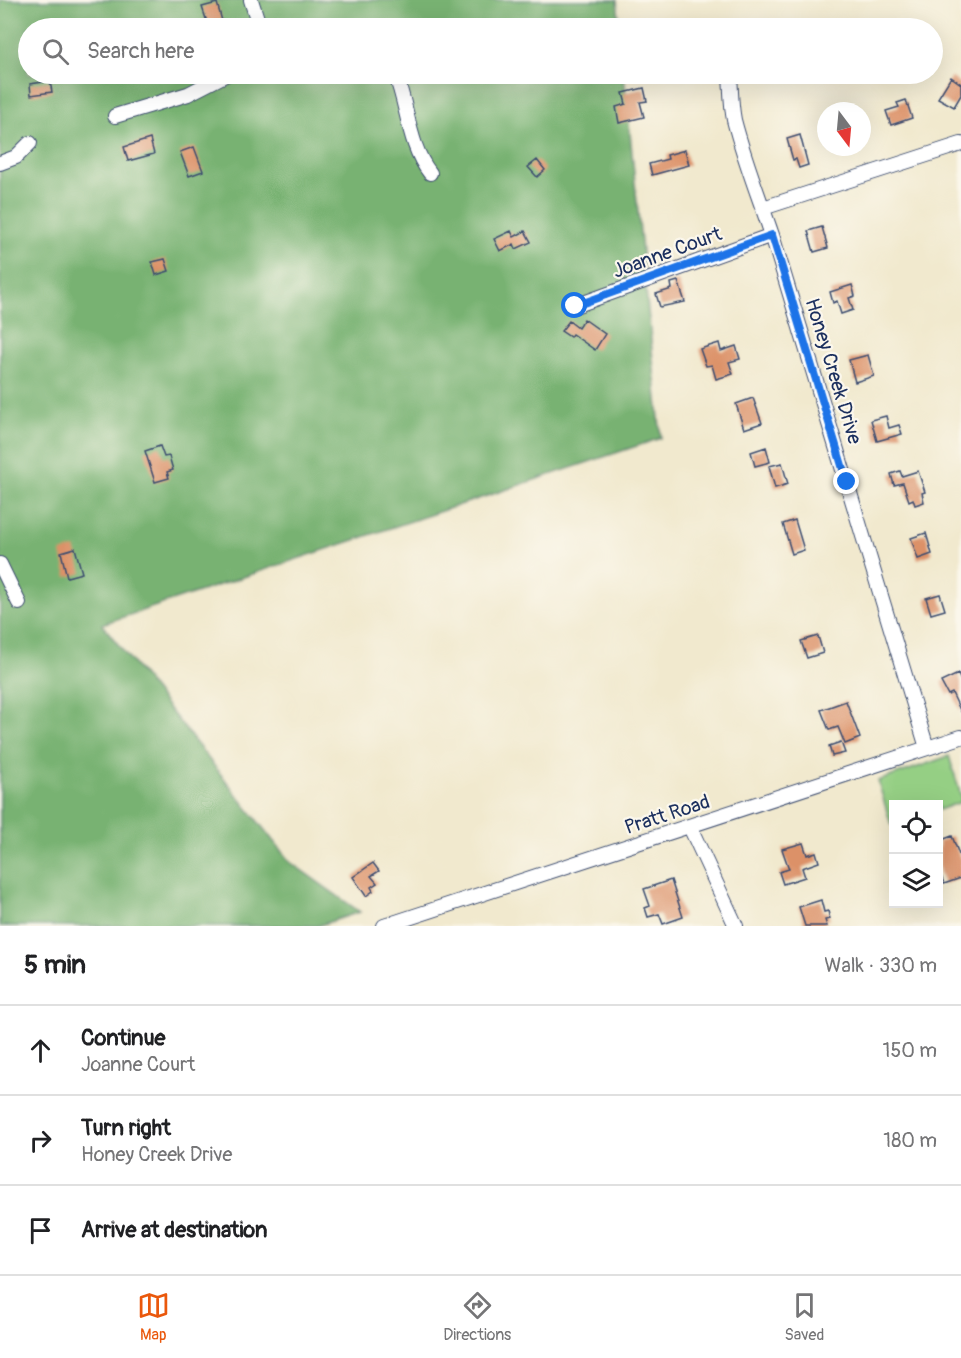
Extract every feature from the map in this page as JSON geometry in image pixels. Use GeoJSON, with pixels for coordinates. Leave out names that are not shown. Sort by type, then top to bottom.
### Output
{"type":"FeatureCollection","features":[{"type":"Feature","properties":{"kind":"street"},"geometry":{"type":"LineString","coordinates":[[251,0],[257,18]]}},
{"type":"Feature","properties":{"kind":"street"},"geometry":{"type":"LineString","coordinates":[[115,116],[188,94],[208,84]]}},
{"type":"Feature","properties":{"kind":"street"},"geometry":{"type":"LineString","coordinates":[[399,84],[420,161],[430,173]]}},
{"type":"Feature","properties":{"kind":"street","name":"Honey Creek Drive"},"geometry":{"type":"LineString","coordinates":[[731,84],[734,120],[772,235],[927,748]]}},
{"type":"Feature","properties":{"kind":"street"},"geometry":{"type":"LineString","coordinates":[[0,163],[16,157],[30,142]]}},
{"type":"Feature","properties":{"kind":"street"},"geometry":{"type":"LineString","coordinates":[[763,208],[961,144]]}},
{"type":"Feature","properties":{"kind":"street","name":"Joanne Court"},"geometry":{"type":"LineString","coordinates":[[575,306],[772,235]]}},
{"type":"Feature","properties":{"kind":"street"},"geometry":{"type":"LineString","coordinates":[[0,564],[19,603]]}},
{"type":"Feature","properties":{"kind":"street","name":"Pratt Road"},"geometry":{"type":"LineString","coordinates":[[384,926],[961,737]]}},
{"type":"Feature","properties":{"kind":"street"},"geometry":{"type":"LineString","coordinates":[[690,826],[736,926]]}},
{"type":"Feature","properties":{"kind":"green space"},"geometry":{"type":"Polygon","coordinates":[[[0,0],[617,0],[619,18],[18,18],[18,84],[625,84],[661,438],[102,624],[290,862],[360,912],[317,926],[0,926],[0,0]]]}},
{"type":"Feature","properties":{"kind":"green space"},"geometry":{"type":"Polygon","coordinates":[[[949,756],[961,802],[943,809],[943,800],[889,800],[889,818],[878,781],[949,756]]]}},
{"type":"Feature","properties":{"kind":"building"},"geometry":{"type":"Polygon","coordinates":[[[217,3],[221,18],[206,18],[202,7],[217,3]]]}},
{"type":"Feature","properties":{"kind":"building"},"geometry":{"type":"Polygon","coordinates":[[[951,77],[961,84],[961,95],[954,107],[938,98],[951,77]]]}},
{"type":"Feature","properties":{"kind":"building"},"geometry":{"type":"Polygon","coordinates":[[[30,84],[51,84],[52,92],[31,95],[30,84]]]}},
{"type":"Feature","properties":{"kind":"building"},"geometry":{"type":"Polygon","coordinates":[[[644,88],[647,101],[640,102],[644,117],[619,123],[616,107],[626,104],[623,93],[644,88]]]}},
{"type":"Feature","properties":{"kind":"building"},"geometry":{"type":"Polygon","coordinates":[[[906,100],[912,118],[891,125],[886,111],[899,107],[897,103],[906,100]]]}},
{"type":"Feature","properties":{"kind":"building"},"geometry":{"type":"Polygon","coordinates":[[[800,135],[808,165],[799,168],[796,159],[793,160],[787,139],[800,135]]]}},
{"type":"Feature","properties":{"kind":"building"},"geometry":{"type":"Polygon","coordinates":[[[150,139],[154,154],[128,161],[124,147],[150,139]]]}},
{"type":"Feature","properties":{"kind":"building"},"geometry":{"type":"Polygon","coordinates":[[[194,147],[203,171],[189,176],[180,152],[194,147]]]}},
{"type":"Feature","properties":{"kind":"building"},"geometry":{"type":"Polygon","coordinates":[[[685,150],[689,165],[652,175],[649,164],[668,159],[667,155],[685,150]]]}},
{"type":"Feature","properties":{"kind":"building"},"geometry":{"type":"Polygon","coordinates":[[[537,160],[545,170],[537,177],[528,167],[537,160]]]}},
{"type":"Feature","properties":{"kind":"building"},"geometry":{"type":"Polygon","coordinates":[[[822,227],[828,248],[814,252],[808,231],[822,227]]]}},
{"type":"Feature","properties":{"kind":"building"},"geometry":{"type":"Polygon","coordinates":[[[511,231],[514,237],[525,231],[531,242],[516,249],[514,244],[500,251],[494,239],[511,231]]]}},
{"type":"Feature","properties":{"kind":"building"},"geometry":{"type":"Polygon","coordinates":[[[165,259],[169,271],[156,275],[152,262],[165,259]]]}},
{"type":"Feature","properties":{"kind":"building"},"geometry":{"type":"Polygon","coordinates":[[[678,281],[685,302],[660,307],[656,294],[672,289],[671,283],[678,281]]]}},
{"type":"Feature","properties":{"kind":"building"},"geometry":{"type":"Polygon","coordinates":[[[852,285],[855,296],[849,298],[853,310],[841,314],[837,301],[833,303],[830,292],[852,285]]]}},
{"type":"Feature","properties":{"kind":"building"},"geometry":{"type":"Polygon","coordinates":[[[584,319],[605,334],[595,350],[572,334],[570,337],[561,331],[569,321],[578,328],[584,319]]]}},
{"type":"Feature","properties":{"kind":"building"},"geometry":{"type":"Polygon","coordinates":[[[719,343],[721,351],[736,346],[740,359],[729,362],[733,374],[716,379],[712,365],[706,366],[700,349],[719,343]]]}},
{"type":"Feature","properties":{"kind":"building"},"geometry":{"type":"Polygon","coordinates":[[[868,355],[874,376],[855,382],[849,360],[868,355]]]}},
{"type":"Feature","properties":{"kind":"building"},"geometry":{"type":"Polygon","coordinates":[[[753,398],[762,423],[744,429],[736,404],[753,398]]]}},
{"type":"Feature","properties":{"kind":"building"},"geometry":{"type":"Polygon","coordinates":[[[886,416],[889,428],[899,425],[902,434],[877,441],[871,420],[886,416]]]}},
{"type":"Feature","properties":{"kind":"building"},"geometry":{"type":"Polygon","coordinates":[[[160,446],[164,457],[169,456],[173,470],[167,472],[169,478],[155,482],[145,451],[160,446]]]}},
{"type":"Feature","properties":{"kind":"building"},"geometry":{"type":"Polygon","coordinates":[[[766,447],[770,462],[755,466],[751,452],[766,447]]]}},
{"type":"Feature","properties":{"kind":"building"},"geometry":{"type":"Polygon","coordinates":[[[782,463],[788,484],[775,488],[769,466],[782,463]]]}},
{"type":"Feature","properties":{"kind":"building"},"geometry":{"type":"Polygon","coordinates":[[[900,471],[902,476],[918,471],[925,492],[922,493],[924,502],[915,505],[913,499],[909,501],[903,483],[894,485],[891,474],[900,471]]]}},
{"type":"Feature","properties":{"kind":"building"},"geometry":{"type":"Polygon","coordinates":[[[795,520],[804,550],[792,554],[783,524],[795,520]]]}},
{"type":"Feature","properties":{"kind":"building"},"geometry":{"type":"Polygon","coordinates":[[[926,533],[932,554],[918,559],[911,538],[926,533]]]}},
{"type":"Feature","properties":{"kind":"building"},"geometry":{"type":"Polygon","coordinates":[[[75,548],[82,573],[67,577],[61,552],[75,548]]]}},
{"type":"Feature","properties":{"kind":"building"},"geometry":{"type":"Polygon","coordinates":[[[940,594],[945,610],[931,614],[926,598],[940,594]]]}},
{"type":"Feature","properties":{"kind":"building"},"geometry":{"type":"Polygon","coordinates":[[[818,636],[823,653],[807,658],[801,641],[818,636]]]}},
{"type":"Feature","properties":{"kind":"building"},"geometry":{"type":"Polygon","coordinates":[[[958,674],[961,681],[961,712],[952,693],[948,695],[941,682],[958,674]]]}},
{"type":"Feature","properties":{"kind":"building"},"geometry":{"type":"Polygon","coordinates":[[[846,701],[860,738],[845,744],[838,727],[829,730],[821,710],[846,701]]]}},
{"type":"Feature","properties":{"kind":"building"},"geometry":{"type":"Polygon","coordinates":[[[841,742],[845,753],[832,756],[829,746],[841,742]]]}},
{"type":"Feature","properties":{"kind":"building"},"geometry":{"type":"Polygon","coordinates":[[[952,836],[961,860],[961,878],[944,884],[943,881],[943,839],[952,836]]]}},
{"type":"Feature","properties":{"kind":"building"},"geometry":{"type":"Polygon","coordinates":[[[803,843],[807,855],[816,852],[819,862],[802,868],[805,877],[783,884],[779,872],[789,869],[782,849],[803,843]]]}},
{"type":"Feature","properties":{"kind":"building"},"geometry":{"type":"Polygon","coordinates":[[[373,863],[379,871],[371,876],[377,883],[371,887],[373,891],[366,896],[353,877],[373,863]]]}},
{"type":"Feature","properties":{"kind":"building"},"geometry":{"type":"Polygon","coordinates":[[[671,880],[683,917],[663,924],[659,914],[648,917],[645,908],[650,906],[644,889],[671,880]]]}},
{"type":"Feature","properties":{"kind":"building"},"geometry":{"type":"Polygon","coordinates":[[[821,900],[824,912],[828,911],[830,919],[825,920],[827,926],[805,926],[799,907],[821,900]]]}},
{"type":"Feature","properties":{"kind":"route"},"geometry":{"type":"LineString","coordinates":[[575,306],[772,235],[847,482]]}}]}
